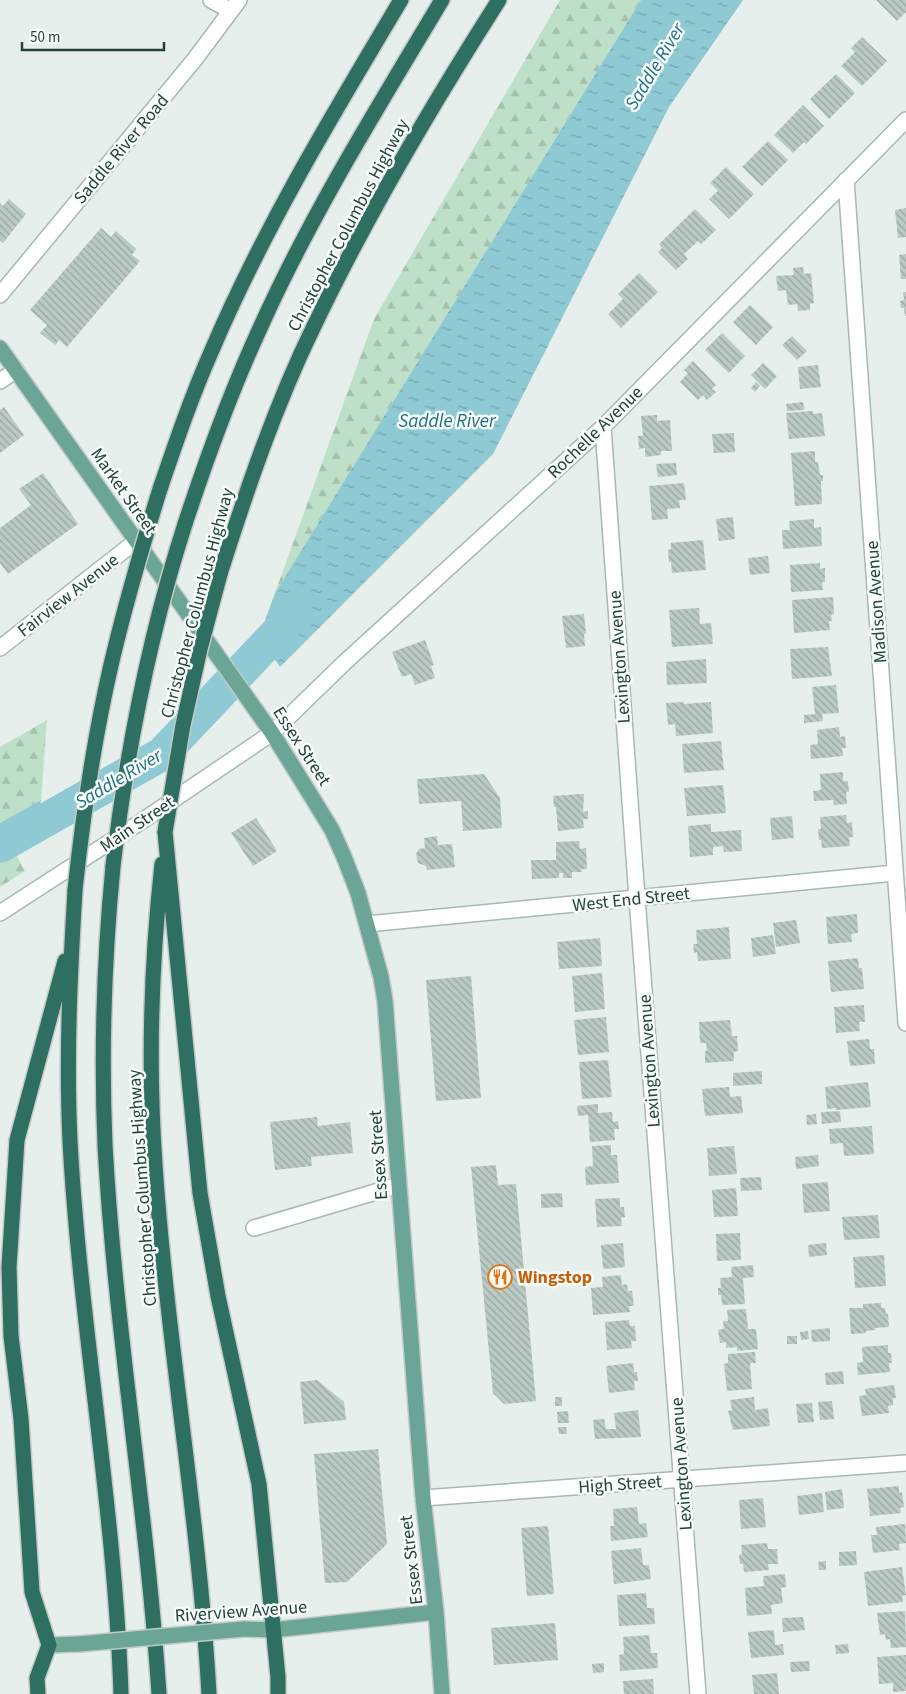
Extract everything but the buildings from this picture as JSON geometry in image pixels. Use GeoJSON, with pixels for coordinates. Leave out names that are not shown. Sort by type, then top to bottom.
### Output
{"type":"FeatureCollection","features":[{"type":"Feature","properties":{"kind":"highway"},"geometry":{"type":"LineString","coordinates":[[120,1694],[115,1586],[84,1312],[70,1141],[69,1004],[72,933],[75,890],[89,777],[108,675],[127,598],[178,434],[211,351],[260,246],[326,126],[401,0]]}},
{"type":"Feature","properties":{"kind":"highway","name":"Christopher Columbus Highway"},"geometry":{"type":"LineString","coordinates":[[159,1694],[147,1555],[116,1282],[105,1145],[103,1008],[106,939],[122,794],[146,665],[163,596],[209,453],[234,390],[261,326],[339,174],[442,0]]}},
{"type":"Feature","properties":{"kind":"highway","name":"Christopher Columbus Highway"},"geometry":{"type":"LineString","coordinates":[[208,1694],[198,1574],[163,1255],[155,1164],[151,1072],[154,953],[165,832],[182,726],[220,574],[248,485],[269,429],[313,327],[361,233],[395,173],[434,105],[499,0]]}},
{"type":"Feature","properties":{"kind":"highway"},"geometry":{"type":"LineString","coordinates":[[165,832],[200,1193],[218,1296],[259,1484],[278,1694]]}},
{"type":"Feature","properties":{"kind":"highway"},"geometry":{"type":"LineString","coordinates":[[38,1694],[37,1678],[48,1646],[32,1592],[21,1419],[12,1336],[9,1268],[17,1140],[72,933]]}},
{"type":"Feature","properties":{"kind":"main road","name":"Market Street"},"geometry":{"type":"LineString","coordinates":[[0,348],[217,655]]}},
{"type":"Feature","properties":{"kind":"main road","name":"Essex Street"},"geometry":{"type":"LineString","coordinates":[[217,655],[272,733],[332,830],[344,857],[368,924],[381,978],[385,1001],[423,1498],[436,1612],[442,1694]]}},
{"type":"Feature","properties":{"kind":"main road","name":"Riverview Avenue"},"geometry":{"type":"LineString","coordinates":[[48,1646],[244,1629],[273,1630],[436,1612]]}},
{"type":"Feature","properties":{"kind":"street"},"geometry":{"type":"LineString","coordinates":[[211,0],[235,5]]}},
{"type":"Feature","properties":{"kind":"street","name":"Saddle River Road"},"geometry":{"type":"LineString","coordinates":[[0,295],[195,59],[235,5]]}},
{"type":"Feature","properties":{"kind":"street","name":"Rochelle Avenue"},"geometry":{"type":"LineString","coordinates":[[272,733],[344,663],[603,427],[906,120]]}},
{"type":"Feature","properties":{"kind":"street","name":"Madison Avenue"},"geometry":{"type":"LineString","coordinates":[[846,180],[906,1023]]}},
{"type":"Feature","properties":{"kind":"street"},"geometry":{"type":"LineString","coordinates":[[0,382],[16,370]]}},
{"type":"Feature","properties":{"kind":"street","name":"Lexington Avenue"},"geometry":{"type":"LineString","coordinates":[[603,427],[698,1694]]}},
{"type":"Feature","properties":{"kind":"street","name":"Fairview Avenue"},"geometry":{"type":"LineString","coordinates":[[0,648],[136,541]]}},
{"type":"Feature","properties":{"kind":"street","name":"Main Street"},"geometry":{"type":"LineString","coordinates":[[0,914],[272,733]]}},
{"type":"Feature","properties":{"kind":"street","name":"West End Street"},"geometry":{"type":"LineString","coordinates":[[368,924],[894,873]]}},
{"type":"Feature","properties":{"kind":"street"},"geometry":{"type":"LineString","coordinates":[[254,1228],[399,1185]]}},
{"type":"Feature","properties":{"kind":"street","name":"High Street"},"geometry":{"type":"LineString","coordinates":[[423,1498],[906,1463]]}},
{"type":"Feature","properties":{"kind":"green space"},"geometry":{"type":"Polygon","coordinates":[[[560,0],[641,0],[275,593],[374,319],[560,0]]]}},
{"type":"Feature","properties":{"kind":"green space"},"geometry":{"type":"Polygon","coordinates":[[[47,720],[41,800],[0,823],[0,747],[47,720]]]}},
{"type":"Feature","properties":{"kind":"green space"},"geometry":{"type":"Polygon","coordinates":[[[13,849],[25,871],[0,887],[0,858],[13,849]]]}},
{"type":"Feature","properties":{"kind":"water","name":"Saddle River"},"geometry":{"type":"Polygon","coordinates":[[[641,0],[743,0],[669,107],[493,454],[280,667],[259,637],[275,593],[641,0]]]}},
{"type":"Feature","properties":{"kind":"water","name":"Saddle River"},"geometry":{"type":"Polygon","coordinates":[[[41,800],[34,835],[0,858],[0,823],[41,800]]]}},
{"type":"Feature","properties":{"kind":"waterway","name":"Saddle River"},"geometry":{"type":"LineString","coordinates":[[0,846],[162,754],[296,613]]}},
{"type":"Feature","properties":{"kind":"place","name":"Wingstop"},"geometry":{"type":"Point","coordinates":[500,1277]}}]}
